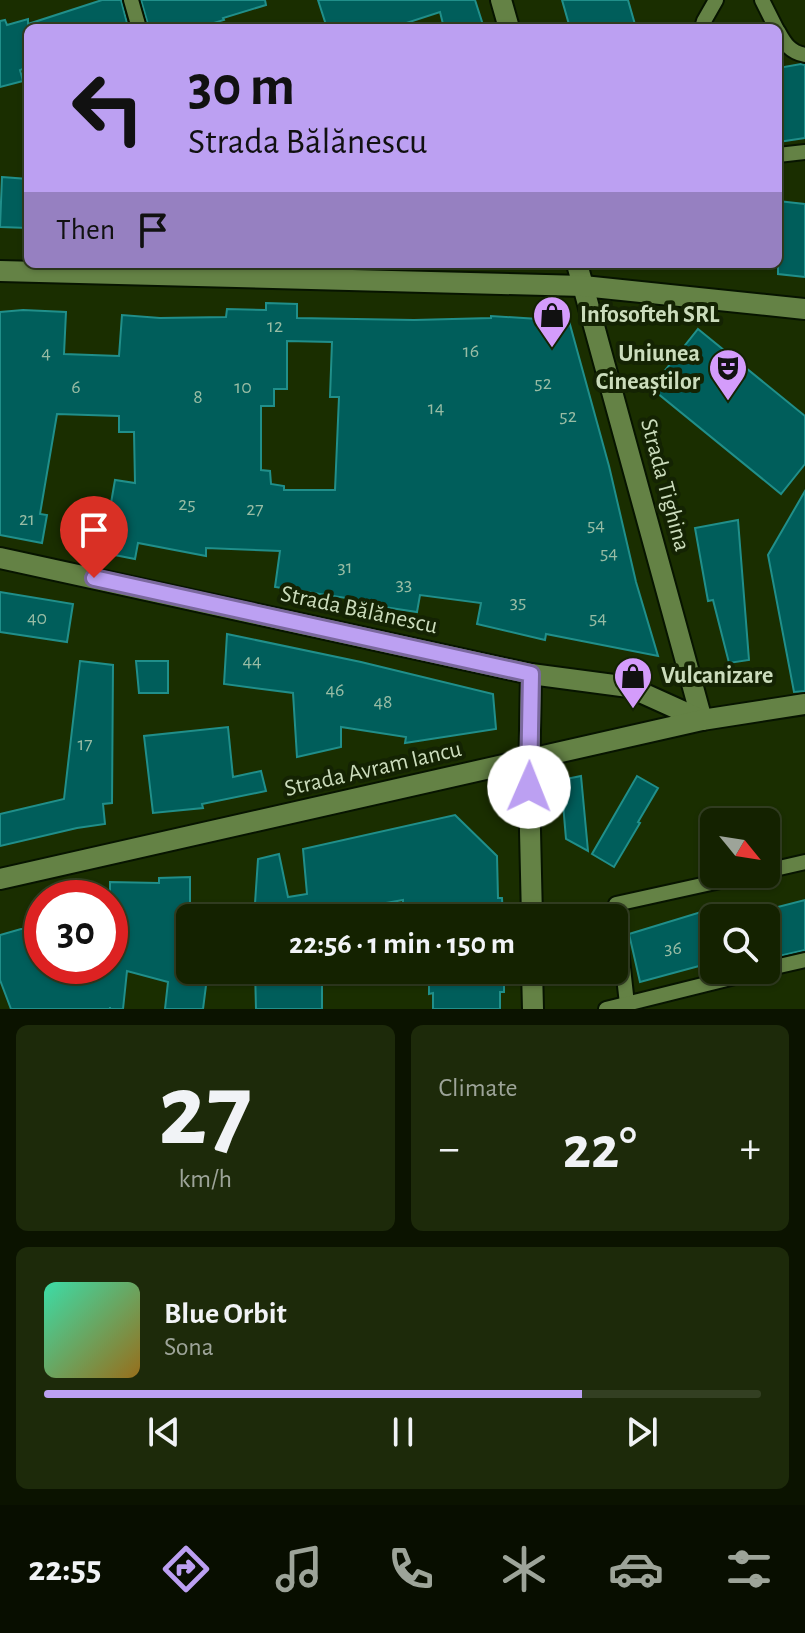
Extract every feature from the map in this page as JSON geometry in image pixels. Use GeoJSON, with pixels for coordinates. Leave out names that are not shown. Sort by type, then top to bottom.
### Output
{"type":"FeatureCollection","features":[{"type":"Feature","properties":{"kind":"street"},"geometry":{"type":"LineString","coordinates":[[501,0],[508,24]]}},
{"type":"Feature","properties":{"kind":"street","name":"Strada Tighina"},"geometry":{"type":"LineString","coordinates":[[578,268],[702,720]]}},
{"type":"Feature","properties":{"kind":"street"},"geometry":{"type":"LineString","coordinates":[[0,271],[583,286],[805,309]]}},
{"type":"Feature","properties":{"kind":"street","name":"Strada Bălănescu"},"geometry":{"type":"LineString","coordinates":[[0,558],[531,674],[629,687],[702,720]]}},
{"type":"Feature","properties":{"kind":"street"},"geometry":{"type":"LineString","coordinates":[[531,674],[532,904]]}},
{"type":"Feature","properties":{"kind":"street","name":"Strada Avram Iancu"},"geometry":{"type":"LineString","coordinates":[[0,879],[702,720],[805,704]]}},
{"type":"Feature","properties":{"kind":"street"},"geometry":{"type":"LineString","coordinates":[[532,984],[533,1009]]}},
{"type":"Feature","properties":{"kind":"lane"},"geometry":{"type":"LineString","coordinates":[[131,0],[138,24]]}},
{"type":"Feature","properties":{"kind":"lane"},"geometry":{"type":"LineString","coordinates":[[703,24],[716,0]]}},
{"type":"Feature","properties":{"kind":"lane"},"geometry":{"type":"LineString","coordinates":[[762,0],[774,24]]}},
{"type":"Feature","properties":{"kind":"lane"},"geometry":{"type":"LineString","coordinates":[[782,39],[794,52],[805,55]]}},
{"type":"Feature","properties":{"kind":"lane"},"geometry":{"type":"LineString","coordinates":[[782,155],[805,152]]}},
{"type":"Feature","properties":{"kind":"lane"},"geometry":{"type":"LineString","coordinates":[[780,868],[805,862]]}},
{"type":"Feature","properties":{"kind":"lane"},"geometry":{"type":"LineString","coordinates":[[627,1004],[616,904],[700,885]]}},
{"type":"Feature","properties":{"kind":"lane"},"geometry":{"type":"LineString","coordinates":[[780,966],[805,960]]}},
{"type":"Feature","properties":{"kind":"lane"},"geometry":{"type":"LineString","coordinates":[[606,1009],[708,984]]}},
{"type":"Feature","properties":{"kind":"building"},"geometry":{"type":"Polygon","coordinates":[[[102,0],[121,0],[127,24],[28,24],[102,0]]]}},
{"type":"Feature","properties":{"kind":"building"},"geometry":{"type":"Polygon","coordinates":[[[141,0],[265,0],[266,5],[210,24],[148,24],[141,0]]]}},
{"type":"Feature","properties":{"kind":"building"},"geometry":{"type":"Polygon","coordinates":[[[318,0],[475,0],[483,24],[443,24],[440,12],[403,24],[326,24],[318,0]]]}},
{"type":"Feature","properties":{"kind":"building"},"geometry":{"type":"Polygon","coordinates":[[[562,0],[628,0],[635,24],[569,24],[562,0]]]}},
{"type":"Feature","properties":{"kind":"building"},"geometry":{"type":"Polygon","coordinates":[[[28,19],[28,24],[24,24],[24,68],[20,70],[23,81],[0,87],[0,21],[5,20],[7,25],[28,19]]]}},
{"type":"Feature","properties":{"kind":"building"},"geometry":{"type":"Polygon","coordinates":[[[805,65],[805,138],[782,141],[782,67],[805,65]]]}},
{"type":"Feature","properties":{"kind":"building"},"geometry":{"type":"Polygon","coordinates":[[[2,177],[24,179],[24,228],[0,227],[2,177]]]}},
{"type":"Feature","properties":{"kind":"building"},"geometry":{"type":"Polygon","coordinates":[[[782,201],[805,204],[805,277],[778,274],[778,268],[782,268],[782,201]]]}},
{"type":"Feature","properties":{"kind":"building"},"geometry":{"type":"Polygon","coordinates":[[[266,303],[297,304],[297,318],[414,320],[491,316],[569,321],[658,656],[546,634],[545,640],[477,624],[481,603],[420,595],[417,612],[275,587],[280,551],[206,548],[206,556],[138,543],[135,559],[89,550],[95,521],[88,520],[92,500],[111,503],[115,480],[135,483],[134,432],[119,432],[119,416],[57,414],[40,514],[47,515],[42,543],[0,535],[0,312],[66,312],[64,354],[119,356],[122,315],[226,317],[227,309],[266,310],[266,303]],[[287,341],[287,389],[274,389],[274,406],[261,406],[261,470],[270,471],[271,484],[284,486],[284,490],[335,490],[339,397],[330,397],[332,342],[287,341]]]}},
{"type":"Feature","properties":{"kind":"building","name":"Uniunea Cineaștilor"},"geometry":{"type":"Polygon","coordinates":[[[698,329],[805,416],[805,464],[781,494],[651,388],[698,329]]]}},
{"type":"Feature","properties":{"kind":"building"},"geometry":{"type":"Polygon","coordinates":[[[805,491],[805,691],[794,692],[768,555],[805,491]]]}},
{"type":"Feature","properties":{"kind":"building"},"geometry":{"type":"Polygon","coordinates":[[[738,520],[749,660],[729,663],[713,600],[708,601],[695,528],[738,520]]]}},
{"type":"Feature","properties":{"kind":"building"},"geometry":{"type":"Polygon","coordinates":[[[0,592],[73,604],[67,642],[0,632],[0,592]]]}},
{"type":"Feature","properties":{"kind":"building"},"geometry":{"type":"Polygon","coordinates":[[[227,634],[493,694],[496,729],[405,743],[406,737],[341,727],[341,747],[297,757],[293,693],[224,684],[227,634]]]}},
{"type":"Feature","properties":{"kind":"building"},"geometry":{"type":"Polygon","coordinates":[[[80,661],[113,665],[112,803],[103,804],[105,824],[0,846],[0,814],[64,799],[80,661]]]}},
{"type":"Feature","properties":{"kind":"building"},"geometry":{"type":"Polygon","coordinates":[[[136,661],[168,661],[168,693],[139,693],[136,661]]]}},
{"type":"Feature","properties":{"kind":"building"},"geometry":{"type":"Polygon","coordinates":[[[228,727],[233,777],[261,771],[266,791],[202,804],[203,808],[153,813],[144,736],[228,727]]]}},
{"type":"Feature","properties":{"kind":"building"},"geometry":{"type":"Polygon","coordinates":[[[581,776],[588,851],[566,839],[561,780],[581,776]]]}},
{"type":"Feature","properties":{"kind":"building"},"geometry":{"type":"Polygon","coordinates":[[[637,776],[658,788],[614,867],[592,854],[637,776]]]}},
{"type":"Feature","properties":{"kind":"building"},"geometry":{"type":"Polygon","coordinates":[[[455,815],[497,856],[498,898],[502,898],[502,904],[403,904],[403,900],[380,904],[255,904],[258,859],[279,854],[288,897],[307,894],[303,849],[455,815]]]}},
{"type":"Feature","properties":{"kind":"building"},"geometry":{"type":"Polygon","coordinates":[[[190,877],[190,904],[176,904],[176,984],[206,984],[203,1009],[165,1009],[168,982],[128,971],[128,882],[159,883],[159,878],[190,877]]]}},
{"type":"Feature","properties":{"kind":"building"},"geometry":{"type":"Polygon","coordinates":[[[805,900],[805,950],[780,956],[780,906],[805,900]]]}},
{"type":"Feature","properties":{"kind":"building"},"geometry":{"type":"Polygon","coordinates":[[[700,912],[700,966],[640,982],[629,934],[700,912]]]}},
{"type":"Feature","properties":{"kind":"building"},"geometry":{"type":"Polygon","coordinates":[[[24,929],[24,984],[126,984],[123,1009],[11,1009],[0,980],[0,935],[24,929]]]}},
{"type":"Feature","properties":{"kind":"building"},"geometry":{"type":"Polygon","coordinates":[[[255,984],[322,984],[322,1009],[256,1009],[255,984]]]}},
{"type":"Feature","properties":{"kind":"building"},"geometry":{"type":"Polygon","coordinates":[[[429,984],[504,984],[504,992],[500,992],[500,1009],[433,1009],[433,993],[429,994],[429,984]]]}},
{"type":"Feature","properties":{"kind":"place","name":"Infosofteh SRL"},"geometry":{"type":"Point","coordinates":[552,349]}},
{"type":"Feature","properties":{"kind":"place","name":"Uniunea Cineaștilor"},"geometry":{"type":"Point","coordinates":[728,402]}},
{"type":"Feature","properties":{"kind":"place","name":"Vulcanizare"},"geometry":{"type":"Point","coordinates":[633,710]}},
{"type":"Feature","properties":{"kind":"route"},"geometry":{"type":"LineString","coordinates":[[94,578],[531,674],[529,787]]}}]}
